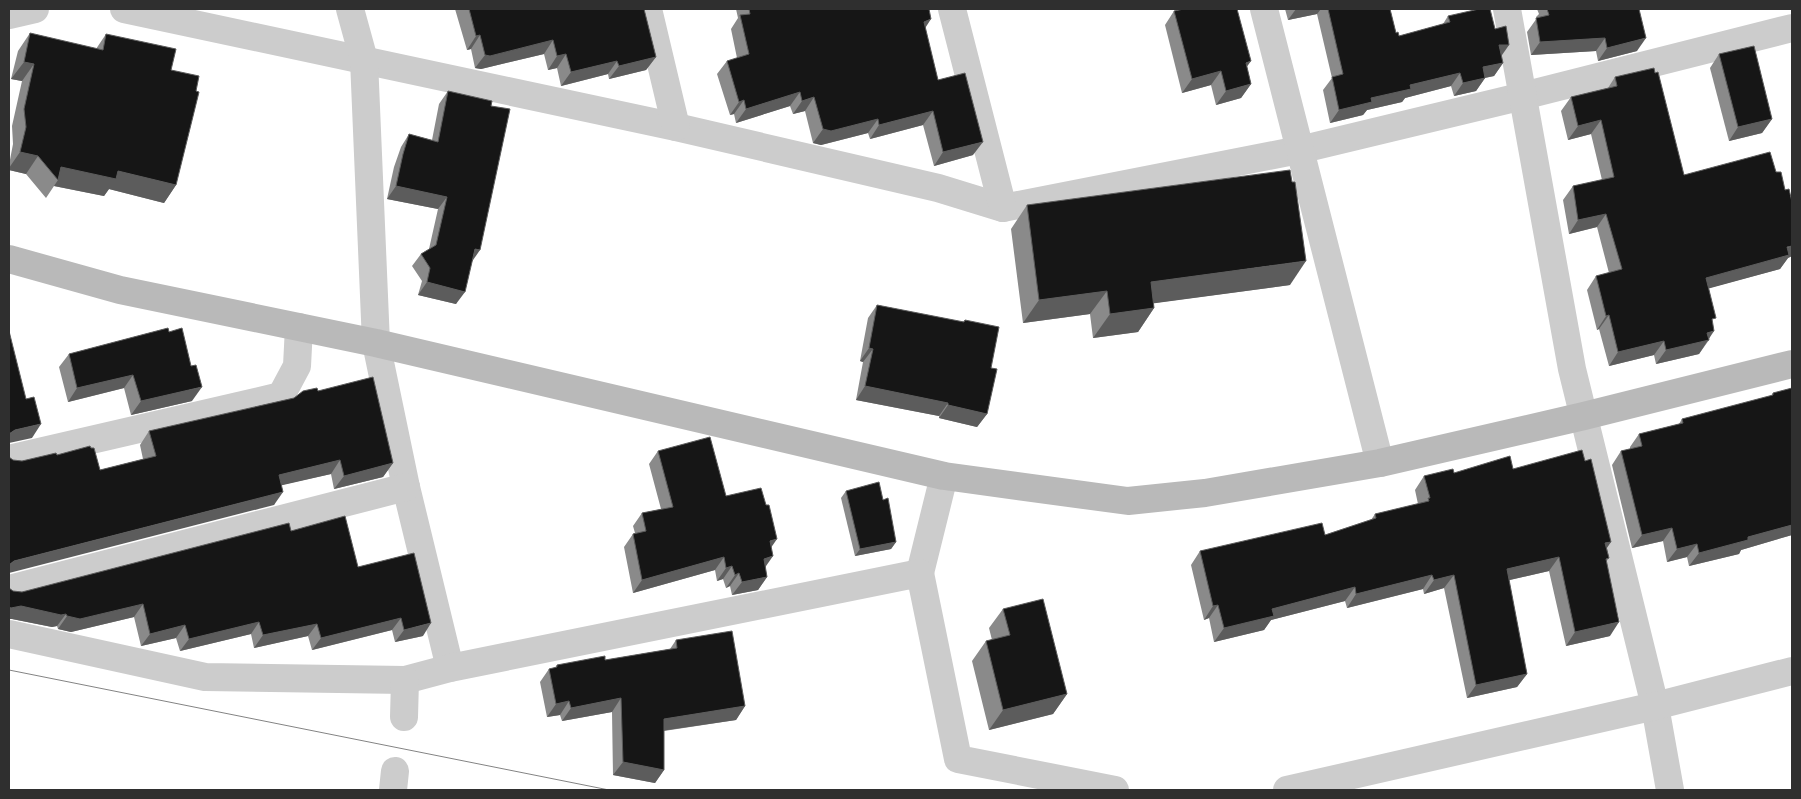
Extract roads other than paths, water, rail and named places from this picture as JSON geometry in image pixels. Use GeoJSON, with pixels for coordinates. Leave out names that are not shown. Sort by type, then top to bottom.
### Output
{"type":"FeatureCollection","features":[{"type":"Feature","properties":{"kind":"street"},"geometry":{"type":"LineString","coordinates":[[9,15],[35,9]]}},
{"type":"Feature","properties":{"kind":"street"},"geometry":{"type":"LineString","coordinates":[[124,9],[676,126],[938,188],[1003,208],[1299,150],[1792,28]]}},
{"type":"Feature","properties":{"kind":"street"},"geometry":{"type":"LineString","coordinates":[[350,9],[364,60],[376,343],[406,487],[450,668]]}},
{"type":"Feature","properties":{"kind":"street"},"geometry":{"type":"LineString","coordinates":[[648,9],[676,126]]}},
{"type":"Feature","properties":{"kind":"street"},"geometry":{"type":"LineString","coordinates":[[952,9],[1003,208]]}},
{"type":"Feature","properties":{"kind":"street"},"geometry":{"type":"LineString","coordinates":[[1264,9],[1380,463]]}},
{"type":"Feature","properties":{"kind":"street"},"geometry":{"type":"LineString","coordinates":[[1507,9],[1572,369],[1655,706],[1670,790]]}},
{"type":"Feature","properties":{"kind":"street"},"geometry":{"type":"LineString","coordinates":[[9,259],[120,290],[376,343],[944,476],[1128,501],[1205,493],[1380,463],[1584,416],[1792,364]]}},
{"type":"Feature","properties":{"kind":"street"},"geometry":{"type":"LineString","coordinates":[[9,459],[281,396],[298,366],[299,327]]}},
{"type":"Feature","properties":{"kind":"street"},"geometry":{"type":"LineString","coordinates":[[944,476],[920,573],[958,759],[1114,790]]}},
{"type":"Feature","properties":{"kind":"street"},"geometry":{"type":"LineString","coordinates":[[9,589],[406,487]]}},
{"type":"Feature","properties":{"kind":"street"},"geometry":{"type":"LineString","coordinates":[[9,634],[205,677],[405,680],[450,668],[920,573]]}},
{"type":"Feature","properties":{"kind":"street"},"geometry":{"type":"LineString","coordinates":[[1287,790],[1655,706],[1792,671]]}},
{"type":"Feature","properties":{"kind":"street"},"geometry":{"type":"LineString","coordinates":[[404,717],[405,680]]}},
{"type":"Feature","properties":{"kind":"tram line"},"geometry":{"type":"LineString","coordinates":[[9,670],[609,790]]}}]}
